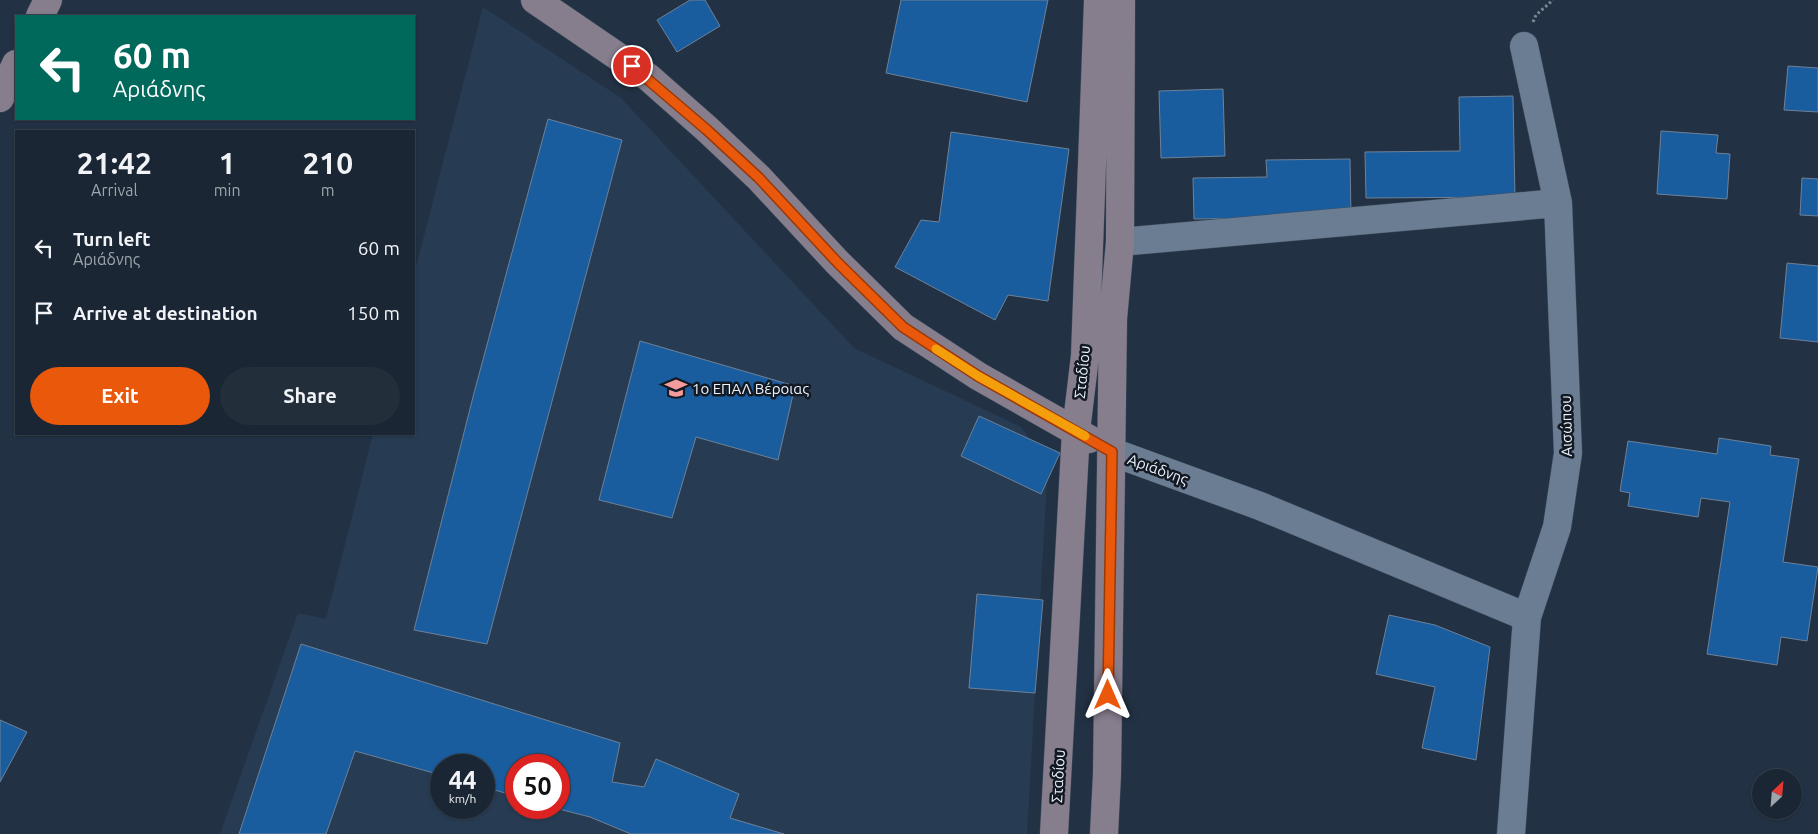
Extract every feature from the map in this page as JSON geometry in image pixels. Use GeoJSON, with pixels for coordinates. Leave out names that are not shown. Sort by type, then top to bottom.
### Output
{"type":"FeatureCollection","features":[{"type":"Feature","properties":{"kind":"main road"},"geometry":{"type":"LineString","coordinates":[[40,15],[48,0]]}},
{"type":"Feature","properties":{"kind":"main road","name":"Αριάδνης"},"geometry":{"type":"LineString","coordinates":[[535,0],[648,78],[707,130],[759,178],[837,262],[903,327],[978,376],[1112,452]]}},
{"type":"Feature","properties":{"kind":"main road","name":"Σταδίου"},"geometry":{"type":"LineString","coordinates":[[1054,834],[1076,431],[1085,356],[1098,0]]}},
{"type":"Feature","properties":{"kind":"main road","name":"Σταδίου"},"geometry":{"type":"LineString","coordinates":[[1104,834],[1107,774],[1113,319],[1120,242],[1121,0]]}},
{"type":"Feature","properties":{"kind":"main road"},"geometry":{"type":"LineString","coordinates":[[0,98],[15,66]]}},
{"type":"Feature","properties":{"kind":"street","name":"Αισώπου"},"geometry":{"type":"LineString","coordinates":[[1511,834],[1527,617],[1557,527],[1568,453],[1558,203],[1524,46]]}},
{"type":"Feature","properties":{"kind":"street"},"geometry":{"type":"LineString","coordinates":[[1120,242],[1558,203]]}},
{"type":"Feature","properties":{"kind":"street","name":"Αριάδνης"},"geometry":{"type":"LineString","coordinates":[[1112,452],[1260,506],[1527,617]]}},
{"type":"Feature","properties":{"kind":"shaded area","name":"1ο ΕΠΑΛ Βέροιας"},"geometry":{"type":"Polygon","coordinates":[[[483,7],[621,98],[854,348],[1021,427],[1048,463],[1027,834],[220,834],[298,613],[326,619],[373,435],[415,435],[415,271],[483,7]]]}},
{"type":"Feature","properties":{"kind":"building"},"geometry":{"type":"Polygon","coordinates":[[[690,0],[705,0],[720,26],[677,52],[657,20],[690,0]]]}},
{"type":"Feature","properties":{"kind":"building"},"geometry":{"type":"Polygon","coordinates":[[[901,0],[1048,0],[1027,102],[886,73],[901,0]]]}},
{"type":"Feature","properties":{"kind":"building"},"geometry":{"type":"Polygon","coordinates":[[[1788,66],[1818,68],[1818,112],[1784,110],[1788,66]]]}},
{"type":"Feature","properties":{"kind":"building"},"geometry":{"type":"Polygon","coordinates":[[[1223,89],[1225,156],[1161,158],[1159,91],[1223,89]]]}},
{"type":"Feature","properties":{"kind":"building"},"geometry":{"type":"Polygon","coordinates":[[[1513,96],[1515,197],[1366,198],[1365,152],[1460,151],[1459,97],[1513,96]]]}},
{"type":"Feature","properties":{"kind":"building"},"geometry":{"type":"Polygon","coordinates":[[[548,119],[622,140],[487,644],[414,630],[474,393],[548,119]]]}},
{"type":"Feature","properties":{"kind":"building"},"geometry":{"type":"Polygon","coordinates":[[[1661,131],[1718,135],[1716,153],[1730,154],[1727,199],[1657,194],[1661,131]]]}},
{"type":"Feature","properties":{"kind":"building"},"geometry":{"type":"Polygon","coordinates":[[[951,132],[1069,149],[1048,301],[1008,295],[995,320],[895,267],[921,220],[939,222],[951,132]]]}},
{"type":"Feature","properties":{"kind":"building"},"geometry":{"type":"Polygon","coordinates":[[[1350,159],[1351,217],[1194,219],[1193,178],[1267,177],[1266,160],[1350,159]]]}},
{"type":"Feature","properties":{"kind":"building"},"geometry":{"type":"Polygon","coordinates":[[[1802,178],[1818,179],[1818,216],[1800,215],[1802,178]]]}},
{"type":"Feature","properties":{"kind":"building"},"geometry":{"type":"Polygon","coordinates":[[[1787,263],[1818,266],[1818,342],[1780,338],[1787,263]]]}},
{"type":"Feature","properties":{"kind":"building"},"geometry":{"type":"Polygon","coordinates":[[[640,341],[795,386],[778,460],[696,437],[672,518],[599,500],[640,341]]]}},
{"type":"Feature","properties":{"kind":"building"},"geometry":{"type":"Polygon","coordinates":[[[979,416],[1060,453],[1041,494],[961,456],[979,416]]]}},
{"type":"Feature","properties":{"kind":"building"},"geometry":{"type":"Polygon","coordinates":[[[1719,438],[1771,446],[1770,455],[1799,459],[1783,562],[1818,567],[1807,641],[1781,637],[1777,665],[1707,654],[1730,502],[1701,498],[1698,517],[1628,506],[1630,493],[1620,491],[1628,441],[1717,454],[1719,438]]]}},
{"type":"Feature","properties":{"kind":"building"},"geometry":{"type":"Polygon","coordinates":[[[977,594],[1043,600],[1035,693],[969,688],[977,594]]]}},
{"type":"Feature","properties":{"kind":"building"},"geometry":{"type":"Polygon","coordinates":[[[1389,615],[1435,625],[1490,647],[1476,760],[1422,748],[1435,687],[1376,674],[1389,615]]]}},
{"type":"Feature","properties":{"kind":"building"},"geometry":{"type":"Polygon","coordinates":[[[301,644],[620,743],[612,782],[644,787],[656,759],[739,794],[730,818],[784,834],[631,834],[590,817],[570,812],[570,754],[505,754],[505,793],[495,790],[495,754],[430,754],[430,772],[355,751],[326,834],[239,834],[301,644]]]}},
{"type":"Feature","properties":{"kind":"building"},"geometry":{"type":"Polygon","coordinates":[[[0,720],[27,732],[0,782],[0,720]]]}},
{"type":"Feature","properties":{"kind":"slow traffic"},"geometry":{"type":"LineString","coordinates":[[936,349],[978,376],[1085,436]]}},
{"type":"Feature","properties":{"kind":"place","name":"1ο ΕΠΑΛ Βέροιας"},"geometry":{"type":"Point","coordinates":[676,388]}},
{"type":"Feature","properties":{"kind":"route"},"geometry":{"type":"LineString","coordinates":[[632,66],[707,130],[759,178],[837,262],[903,327],[978,376],[1112,452],[1108,695]]}}]}
